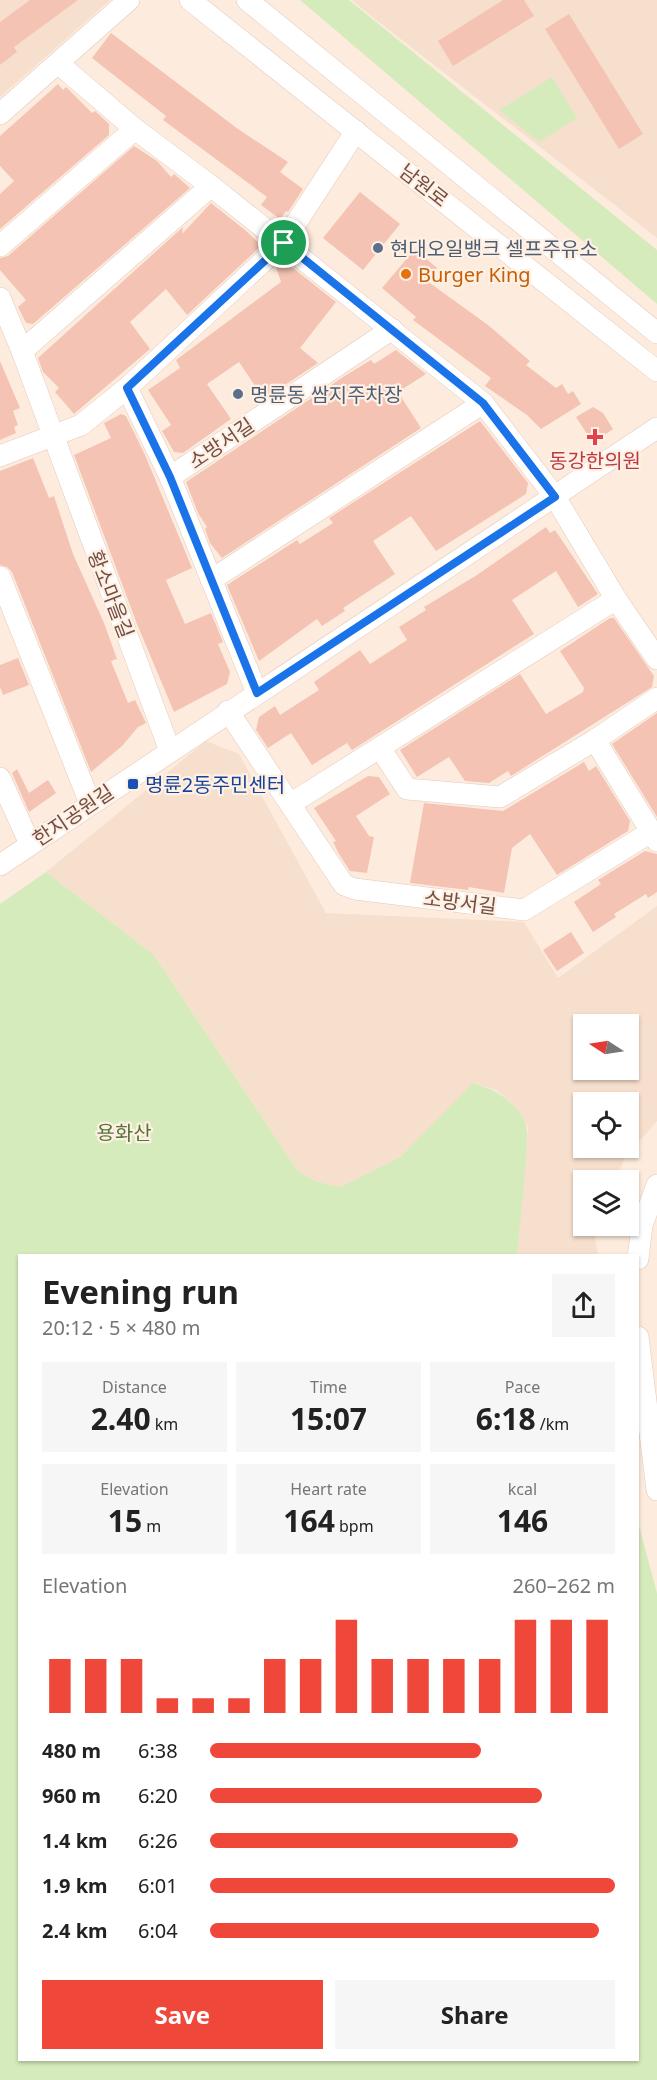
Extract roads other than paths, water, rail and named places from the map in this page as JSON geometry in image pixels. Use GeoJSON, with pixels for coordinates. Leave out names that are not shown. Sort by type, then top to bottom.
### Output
{"type":"FeatureCollection","features":[{"type":"Feature","properties":{"kind":"street"},"geometry":{"type":"LineString","coordinates":[[0,114],[129,0]]}},
{"type":"Feature","properties":{"kind":"street","name":"남원로"},"geometry":{"type":"LineString","coordinates":[[190,0],[657,371]]}},
{"type":"Feature","properties":{"kind":"street","name":"남원로"},"geometry":{"type":"LineString","coordinates":[[247,0],[657,333]]}},
{"type":"Feature","properties":{"kind":"street"},"geometry":{"type":"LineString","coordinates":[[59,64],[135,129],[284,243],[483,403],[555,497],[616,599],[657,659]]}},
{"type":"Feature","properties":{"kind":"street"},"geometry":{"type":"LineString","coordinates":[[0,246],[135,129]]}},
{"type":"Feature","properties":{"kind":"street"},"geometry":{"type":"LineString","coordinates":[[0,456],[81,425],[127,388],[284,243],[356,131]]}},
{"type":"Feature","properties":{"kind":"street"},"geometry":{"type":"LineString","coordinates":[[22,351],[211,186]]}},
{"type":"Feature","properties":{"kind":"street","name":"황소마을길"},"geometry":{"type":"LineString","coordinates":[[0,298],[22,351],[170,751]]}},
{"type":"Feature","properties":{"kind":"street","name":"소방서길"},"geometry":{"type":"LineString","coordinates":[[170,477],[392,329]]}},
{"type":"Feature","properties":{"kind":"street"},"geometry":{"type":"LineString","coordinates":[[127,388],[170,477],[257,693]]}},
{"type":"Feature","properties":{"kind":"street"},"geometry":{"type":"LineString","coordinates":[[211,580],[483,403]]}},
{"type":"Feature","properties":{"kind":"street","name":"한지공원길"},"geometry":{"type":"LineString","coordinates":[[0,865],[90,802],[657,428]]}},
{"type":"Feature","properties":{"kind":"street"},"geometry":{"type":"LineString","coordinates":[[0,577],[90,802]]}},
{"type":"Feature","properties":{"kind":"street"},"geometry":{"type":"LineString","coordinates":[[290,804],[616,599]]}},
{"type":"Feature","properties":{"kind":"street"},"geometry":{"type":"LineString","coordinates":[[380,748],[407,789],[500,797],[595,740],[657,698]]}},
{"type":"Feature","properties":{"kind":"street","name":"소방서길"},"geometry":{"type":"LineString","coordinates":[[228,711],[344,885],[524,910],[654,837],[595,740]]}},
{"type":"Feature","properties":{"kind":"street"},"geometry":{"type":"LineString","coordinates":[[0,778],[30,844]]}},
{"type":"Feature","properties":{"kind":"street"},"geometry":{"type":"LineString","coordinates":[[638,1254],[642,1225],[657,1185]]}},
{"type":"Feature","properties":{"kind":"street"},"geometry":{"type":"LineString","coordinates":[[639,1258],[657,1261]]}},
{"type":"Feature","properties":{"kind":"street"},"geometry":{"type":"LineString","coordinates":[[639,1345],[657,1490]]}},
{"type":"Feature","properties":{"kind":"place","name":"현대오일뱅크 셀프주유소"},"geometry":{"type":"Point","coordinates":[378,248]}},
{"type":"Feature","properties":{"kind":"place","name":"Burger King"},"geometry":{"type":"Point","coordinates":[406,274]}},
{"type":"Feature","properties":{"kind":"place","name":"명륜동 쌈지주차장"},"geometry":{"type":"Point","coordinates":[238,394]}},
{"type":"Feature","properties":{"kind":"place","name":"동강한의원"},"geometry":{"type":"Point","coordinates":[595,437]}},
{"type":"Feature","properties":{"kind":"place","name":"명륜2동주민센터"},"geometry":{"type":"Point","coordinates":[133,784]}},
{"type":"Feature","properties":{"kind":"park label","name":"용화산"},"geometry":{"type":"Point","coordinates":[124,1132]}}]}
